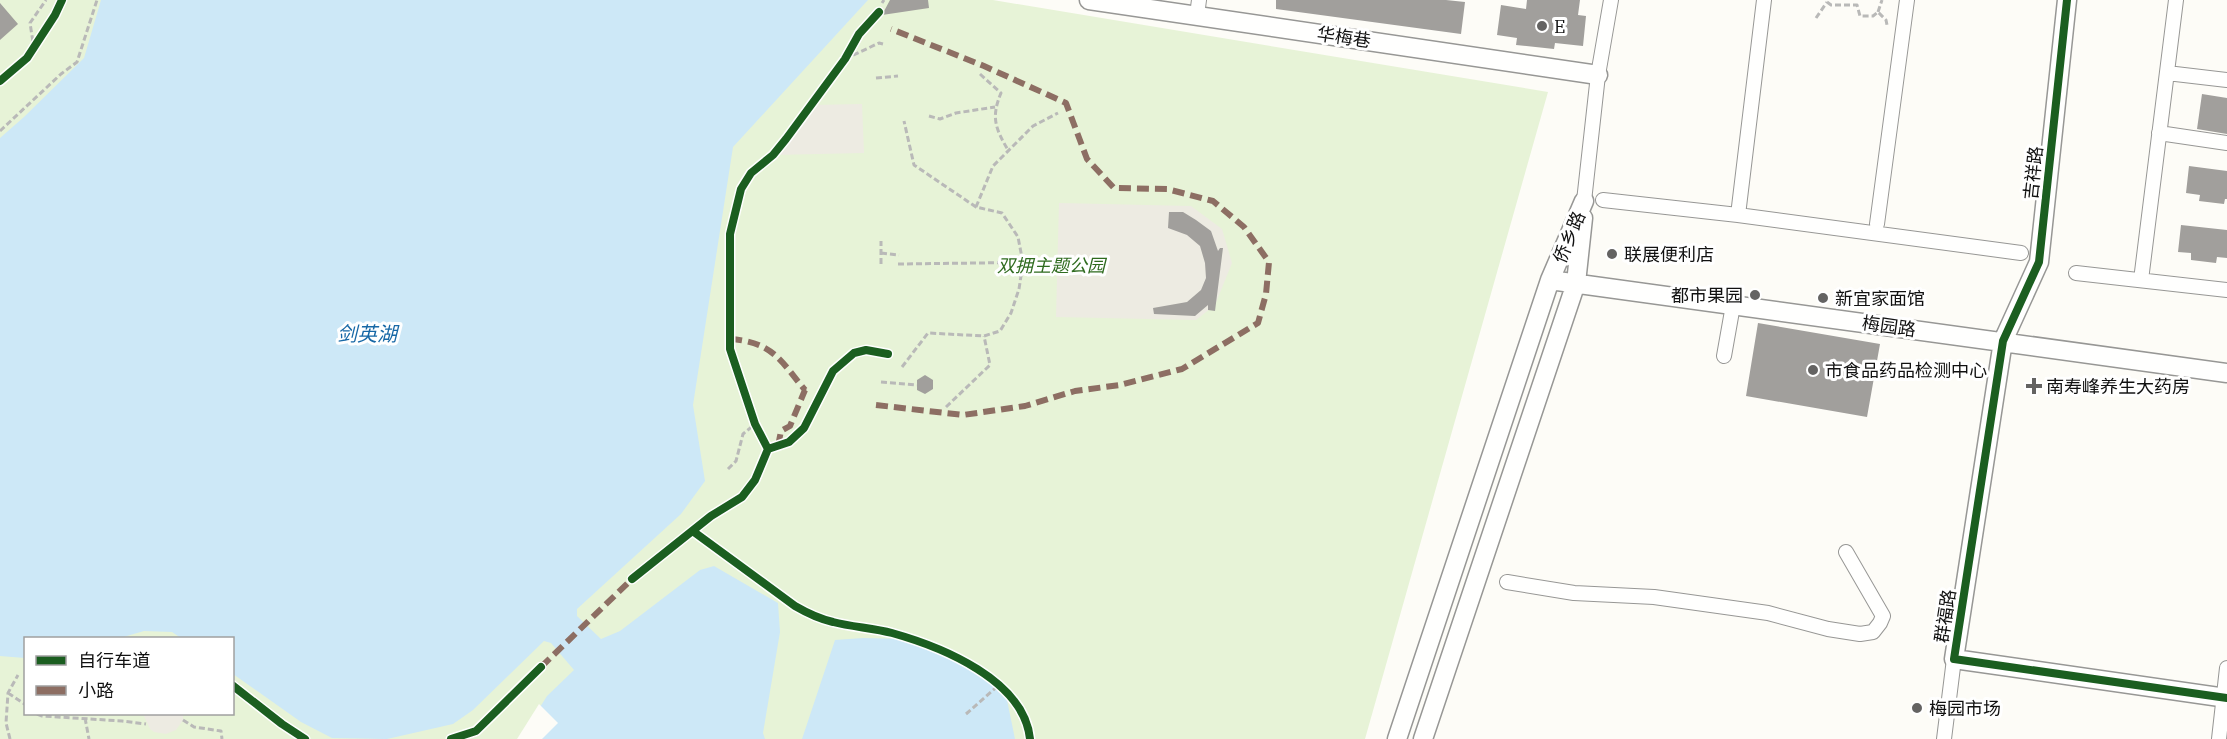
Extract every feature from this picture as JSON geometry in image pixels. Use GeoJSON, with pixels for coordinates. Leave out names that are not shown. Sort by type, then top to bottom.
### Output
{"type":"FeatureCollection","features":[{"type":"Feature","properties":{"kind":"street","name":"华梅巷"},"geometry":{"type":"LineString","coordinates":[[1089,0],[1198,7],[1598,75]]}},
{"type":"Feature","properties":{"kind":"street"},"geometry":{"type":"LineString","coordinates":[[1584,201],[1598,75],[1611,0]]}},
{"type":"Feature","properties":{"kind":"street"},"geometry":{"type":"LineString","coordinates":[[1738,215],[1764,0]]}},
{"type":"Feature","properties":{"kind":"street"},"geometry":{"type":"LineString","coordinates":[[1877,224],[1907,0]]}},
{"type":"Feature","properties":{"kind":"street","name":"吉祥路"},"geometry":{"type":"LineString","coordinates":[[2002,341],[2039,262],[2067,0]]}},
{"type":"Feature","properties":{"kind":"street"},"geometry":{"type":"LineString","coordinates":[[2141,280],[2176,0]]}},
{"type":"Feature","properties":{"kind":"street"},"geometry":{"type":"LineString","coordinates":[[2167,73],[2227,80]]}},
{"type":"Feature","properties":{"kind":"street"},"geometry":{"type":"LineString","coordinates":[[2159,133],[2227,143]]}},
{"type":"Feature","properties":{"kind":"street"},"geometry":{"type":"LineString","coordinates":[[1603,200],[1738,215],[2021,253]]}},
{"type":"Feature","properties":{"kind":"street","name":"侨乡路"},"geometry":{"type":"LineString","coordinates":[[1397,739],[1550,280],[1584,201]]}},
{"type":"Feature","properties":{"kind":"street","name":"侨乡路"},"geometry":{"type":"LineString","coordinates":[[1423,739],[1576,283],[1584,201]]}},
{"type":"Feature","properties":{"kind":"street"},"geometry":{"type":"LineString","coordinates":[[2076,273],[2227,290]]}},
{"type":"Feature","properties":{"kind":"street","name":"梅园路"},"geometry":{"type":"LineString","coordinates":[[1550,280],[2227,373]]}},
{"type":"Feature","properties":{"kind":"street"},"geometry":{"type":"LineString","coordinates":[[1724,356],[1732,311]]}},
{"type":"Feature","properties":{"kind":"street","name":"群福路"},"geometry":{"type":"LineString","coordinates":[[2002,341],[1954,658],[2225,698]]}},
{"type":"Feature","properties":{"kind":"street"},"geometry":{"type":"LineString","coordinates":[[1507,582],[1574,593],[1654,597],[1768,613],[1828,629],[1860,634],[1873,632],[1883,616],[1846,552]]}},
{"type":"Feature","properties":{"kind":"street"},"geometry":{"type":"LineString","coordinates":[[1944,739],[1954,658]]}},
{"type":"Feature","properties":{"kind":"street"},"geometry":{"type":"LineString","coordinates":[[2219,739],[2227,668]]}},
{"type":"Feature","properties":{"kind":"path"},"geometry":{"type":"LineString","coordinates":[[27,58],[33,42],[30,23],[46,0]]}},
{"type":"Feature","properties":{"kind":"path"},"geometry":{"type":"LineString","coordinates":[[0,131],[77,62],[97,0]]}},
{"type":"Feature","properties":{"kind":"path"},"geometry":{"type":"LineString","coordinates":[[1816,18],[1826,1],[1831,5],[1857,5],[1860,16],[1872,16],[1878,12],[1882,0]]}},
{"type":"Feature","properties":{"kind":"path"},"geometry":{"type":"LineString","coordinates":[[1878,12],[1886,20],[1887,25]]}},
{"type":"Feature","properties":{"kind":"path"},"geometry":{"type":"LineString","coordinates":[[18,66],[27,58],[42,36]]}},
{"type":"Feature","properties":{"kind":"path"},"geometry":{"type":"LineString","coordinates":[[839,67],[855,43]]}},
{"type":"Feature","properties":{"kind":"path"},"geometry":{"type":"LineString","coordinates":[[845,59],[879,43],[883,44]]}},
{"type":"Feature","properties":{"kind":"path"},"geometry":{"type":"LineString","coordinates":[[980,75],[1001,93],[995,107],[994,119],[1008,150]]}},
{"type":"Feature","properties":{"kind":"path"},"geometry":{"type":"LineString","coordinates":[[876,78],[898,76]]}},
{"type":"Feature","properties":{"kind":"path"},"geometry":{"type":"LineString","coordinates":[[929,116],[940,118],[995,107]]}},
{"type":"Feature","properties":{"kind":"path"},"geometry":{"type":"LineString","coordinates":[[975,207],[993,166],[1033,126],[1058,113]]}},
{"type":"Feature","properties":{"kind":"path"},"geometry":{"type":"LineString","coordinates":[[902,367],[928,333],[984,336],[1000,331],[1011,313],[1019,289],[1023,263],[1018,237],[1002,213],[975,207],[914,165],[904,121]]}},
{"type":"Feature","properties":{"kind":"path"},"geometry":{"type":"LineString","coordinates":[[881,241],[881,264]]}},
{"type":"Feature","properties":{"kind":"path"},"geometry":{"type":"LineString","coordinates":[[881,253],[899,255]]}},
{"type":"Feature","properties":{"kind":"path"},"geometry":{"type":"LineString","coordinates":[[898,264],[1057,262]]}},
{"type":"Feature","properties":{"kind":"path"},"geometry":{"type":"LineString","coordinates":[[946,407],[990,365],[984,336]]}},
{"type":"Feature","properties":{"kind":"path"},"geometry":{"type":"LineString","coordinates":[[881,382],[917,385]]}},
{"type":"Feature","properties":{"kind":"path"},"geometry":{"type":"LineString","coordinates":[[728,469],[736,461],[743,434],[756,428],[751,413]]}},
{"type":"Feature","properties":{"kind":"path"},"geometry":{"type":"LineString","coordinates":[[7,675],[22,675]]}},
{"type":"Feature","properties":{"kind":"path"},"geometry":{"type":"LineString","coordinates":[[10,739],[6,723],[8,693],[22,675]]}},
{"type":"Feature","properties":{"kind":"path"},"geometry":{"type":"LineString","coordinates":[[989,678],[1007,692]]}},
{"type":"Feature","properties":{"kind":"path"},"geometry":{"type":"LineString","coordinates":[[966,714],[999,685]]}},
{"type":"Feature","properties":{"kind":"path"},"geometry":{"type":"LineString","coordinates":[[8,693],[24,704]]}},
{"type":"Feature","properties":{"kind":"path"},"geometry":{"type":"LineString","coordinates":[[40,715],[146,724]]}},
{"type":"Feature","properties":{"kind":"path"},"geometry":{"type":"LineString","coordinates":[[85,718],[89,739]]}},
{"type":"Feature","properties":{"kind":"path"},"geometry":{"type":"LineString","coordinates":[[183,720],[195,727],[220,731],[222,739]]}},
{"type":"Feature","properties":{"kind":"green space","name":"双拥主题公园"},"geometry":{"type":"Polygon","coordinates":[[[0,0],[993,0],[1548,92],[1365,739],[0,739],[0,0]]]}},
{"type":"Feature","properties":{"kind":"shaded area"},"geometry":{"type":"Polygon","coordinates":[[[862,104],[864,153],[773,155],[812,105],[862,104]]]}},
{"type":"Feature","properties":{"kind":"shaded area"},"geometry":{"type":"Polygon","coordinates":[[[1059,203],[1191,206],[1222,229],[1232,263],[1215,305],[1196,320],[1056,317],[1059,203]]]}},
{"type":"Feature","properties":{"kind":"shaded area"},"geometry":{"type":"Polygon","coordinates":[[[143,715],[183,715],[183,720],[176,730],[166,734],[150,729],[143,715]]]}},
{"type":"Feature","properties":{"kind":"water","name":"剑英湖"},"geometry":{"type":"Polygon","coordinates":[[[101,0],[868,0],[733,147],[693,405],[705,481],[681,514],[577,609],[577,616],[601,639],[620,631],[700,570],[714,566],[778,603],[780,632],[763,733],[765,739],[520,739],[547,696],[574,670],[551,643],[544,641],[473,710],[453,724],[387,739],[332,738],[301,722],[234,675],[234,637],[180,637],[172,632],[144,631],[123,637],[24,637],[24,658],[0,656],[0,138],[84,58],[101,0]]]}},
{"type":"Feature","properties":{"kind":"water"},"geometry":{"type":"Polygon","coordinates":[[[904,639],[950,652],[978,671],[1007,700],[1015,739],[802,739],[835,640],[904,639]]]}},
{"type":"Feature","properties":{"kind":"pier"},"geometry":{"type":"Polygon","coordinates":[[[539,704],[558,723],[542,739],[517,739],[539,704]]]}},
{"type":"Feature","properties":{"kind":"building"},"geometry":{"type":"Polygon","coordinates":[[[890,0],[928,0],[929,8],[882,15],[890,0]]]}},
{"type":"Feature","properties":{"kind":"building"},"geometry":{"type":"Polygon","coordinates":[[[1276,0],[1465,2],[1461,34],[1276,9],[1276,0]]]}},
{"type":"Feature","properties":{"kind":"building","name":"E"},"geometry":{"type":"Polygon","coordinates":[[[1527,0],[1580,0],[1578,15],[1586,16],[1583,46],[1555,43],[1554,49],[1516,45],[1517,38],[1497,35],[1501,5],[1526,9],[1527,0]]]}},
{"type":"Feature","properties":{"kind":"building"},"geometry":{"type":"Polygon","coordinates":[[[0,3],[18,24],[0,40],[0,3]]]}},
{"type":"Feature","properties":{"kind":"building"},"geometry":{"type":"Polygon","coordinates":[[[2202,94],[2227,98],[2227,134],[2197,129],[2202,94]]]}},
{"type":"Feature","properties":{"kind":"building"},"geometry":{"type":"Polygon","coordinates":[[[2189,166],[2227,171],[2227,199],[2224,204],[2199,201],[2200,195],[2186,193],[2189,166]]]}},
{"type":"Feature","properties":{"kind":"building"},"geometry":{"type":"Polygon","coordinates":[[[1169,212],[1183,212],[1196,220],[1211,231],[1218,251],[1223,248],[1215,311],[1208,310],[1208,305],[1195,316],[1154,314],[1153,308],[1187,302],[1201,290],[1206,278],[1200,246],[1187,235],[1168,228],[1169,212]]]}},
{"type":"Feature","properties":{"kind":"building"},"geometry":{"type":"Polygon","coordinates":[[[2181,225],[2227,230],[2227,258],[2217,257],[2216,263],[2191,260],[2191,253],[2178,252],[2181,225]]]}},
{"type":"Feature","properties":{"kind":"building","name":"市食品药品检测中心"},"geometry":{"type":"Polygon","coordinates":[[[1758,323],[1880,344],[1867,417],[1746,396],[1758,323]]]}},
{"type":"Feature","properties":{"kind":"building"},"geometry":{"type":"Polygon","coordinates":[[[925,375],[933,380],[933,389],[925,394],[917,390],[917,380],[925,375]]]}},
{"type":"Feature","properties":{"kind":"marked path"},"geometry":{"type":"LineString","coordinates":[[876,405],[963,415],[1025,406],[1075,391],[1120,385],[1182,369],[1258,323],[1266,294],[1269,262],[1244,227],[1213,201],[1167,189],[1114,188],[1087,159],[1066,103],[984,66],[891,29]]}},
{"type":"Feature","properties":{"kind":"marked path"},"geometry":{"type":"LineString","coordinates":[[730,339],[756,344],[774,354],[805,390]]}},
{"type":"Feature","properties":{"kind":"marked path"},"geometry":{"type":"LineString","coordinates":[[778,446],[781,431],[790,426],[805,390],[811,390]]}},
{"type":"Feature","properties":{"kind":"marked path"},"geometry":{"type":"LineString","coordinates":[[541,667],[632,579]]}},
{"type":"Feature","properties":{"kind":"cycle path"},"geometry":{"type":"LineString","coordinates":[[0,81],[27,58],[62,0]]}},
{"type":"Feature","properties":{"kind":"cycle path"},"geometry":{"type":"LineString","coordinates":[[2067,0],[2039,262],[2003,341],[1954,659],[2227,698]]}},
{"type":"Feature","properties":{"kind":"cycle path"},"geometry":{"type":"LineString","coordinates":[[768,449],[755,424],[730,349],[730,234],[741,189],[751,173],[773,155],[786,139],[845,59],[859,34],[879,12]]}},
{"type":"Feature","properties":{"kind":"cycle path"},"geometry":{"type":"LineString","coordinates":[[632,579],[711,516],[742,497],[755,480],[768,449],[789,442],[804,428],[833,371],[854,353],[866,350],[888,354]]}},
{"type":"Feature","properties":{"kind":"cycle path"},"geometry":{"type":"LineString","coordinates":[[694,532],[795,606],[809,613],[833,622],[885,631],[912,639],[934,647],[978,669],[997,683],[1013,700],[1024,718],[1030,739]]}},
{"type":"Feature","properties":{"kind":"cycle path"},"geometry":{"type":"LineString","coordinates":[[451,739],[476,731],[541,667]]}},
{"type":"Feature","properties":{"kind":"cycle path"},"geometry":{"type":"LineString","coordinates":[[234,687],[305,739]]}},
{"type":"Feature","properties":{"kind":"place","name":"E"},"geometry":{"type":"Point","coordinates":[1542,26]}},
{"type":"Feature","properties":{"kind":"place","name":"联展便利店"},"geometry":{"type":"Point","coordinates":[1612,254]}},
{"type":"Feature","properties":{"kind":"place","name":"都市果园"},"geometry":{"type":"Point","coordinates":[1755,295]}},
{"type":"Feature","properties":{"kind":"place","name":"新宜家面馆"},"geometry":{"type":"Point","coordinates":[1823,298]}},
{"type":"Feature","properties":{"kind":"place","name":"市食品药品检测中心"},"geometry":{"type":"Point","coordinates":[1813,370]}},
{"type":"Feature","properties":{"kind":"place","name":"南寿峰养生大药房"},"geometry":{"type":"Point","coordinates":[2034,386]}},
{"type":"Feature","properties":{"kind":"place","name":"梅园市场"},"geometry":{"type":"Point","coordinates":[1917,708]}}]}
